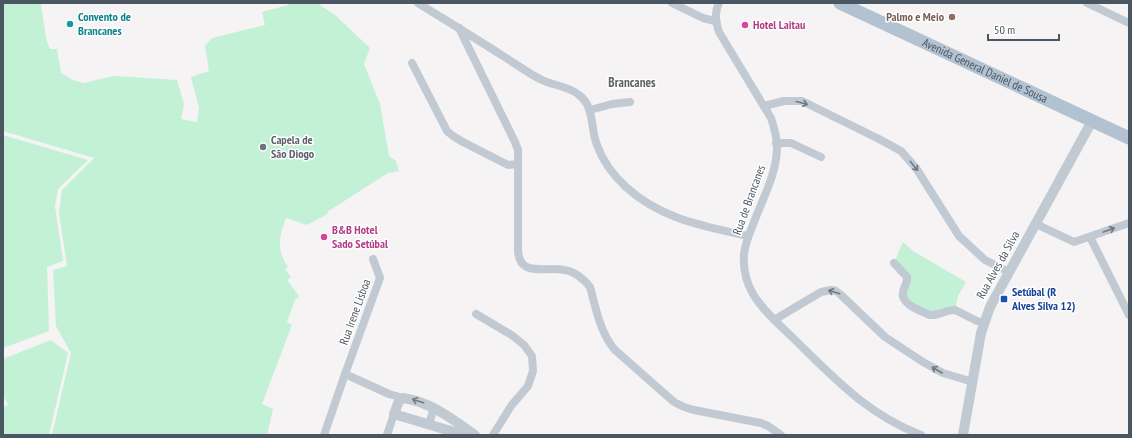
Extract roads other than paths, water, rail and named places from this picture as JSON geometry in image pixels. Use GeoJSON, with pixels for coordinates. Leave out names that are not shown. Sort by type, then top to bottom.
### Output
{"type":"FeatureCollection","features":[{"type":"Feature","properties":{"kind":"main road","name":"Avenida General Daniel de Sousa"},"geometry":{"type":"LineString","coordinates":[[840,3],[1129,138]]}},
{"type":"Feature","properties":{"kind":"street"},"geometry":{"type":"LineString","coordinates":[[418,3],[542,80],[578,94],[585,101],[590,110],[596,144],[605,163],[615,177],[632,193],[650,206],[672,217],[691,223],[748,236]]}},
{"type":"Feature","properties":{"kind":"street"},"geometry":{"type":"LineString","coordinates":[[672,3],[703,18],[715,20],[719,3]]}},
{"type":"Feature","properties":{"kind":"street"},"geometry":{"type":"LineString","coordinates":[[1087,3],[1129,23]]}},
{"type":"Feature","properties":{"kind":"street","name":"Rua de Brancanes"},"geometry":{"type":"LineString","coordinates":[[715,20],[719,32],[771,118],[775,132],[776,160],[772,175],[748,236],[744,252],[744,268],[753,294],[774,320],[864,404],[894,423],[921,435]]}},
{"type":"Feature","properties":{"kind":"street"},"geometry":{"type":"LineString","coordinates":[[459,28],[518,150],[518,258],[520,264],[525,268],[531,269],[564,270],[571,272],[586,282],[590,287],[605,335],[609,343],[674,402],[694,410],[756,422],[768,426],[781,435]]}},
{"type":"Feature","properties":{"kind":"street"},"geometry":{"type":"LineString","coordinates":[[412,63],[442,123],[450,134],[508,165],[518,164]]}},
{"type":"Feature","properties":{"kind":"street"},"geometry":{"type":"LineString","coordinates":[[764,106],[784,101],[802,101],[901,151],[916,168],[959,236],[985,260],[1009,272]]}},
{"type":"Feature","properties":{"kind":"street"},"geometry":{"type":"LineString","coordinates":[[590,110],[612,104],[630,102]]}},
{"type":"Feature","properties":{"kind":"street","name":"Rua Alves da Silva"},"geometry":{"type":"LineString","coordinates":[[963,435],[984,323],[990,307],[1092,121]]}},
{"type":"Feature","properties":{"kind":"street"},"geometry":{"type":"LineString","coordinates":[[776,143],[791,142],[821,157]]}},
{"type":"Feature","properties":{"kind":"street"},"geometry":{"type":"LineString","coordinates":[[1036,224],[1074,242],[1129,222]]}},
{"type":"Feature","properties":{"kind":"street"},"geometry":{"type":"LineString","coordinates":[[1090,237],[1129,315]]}},
{"type":"Feature","properties":{"kind":"street","name":"Rua Irene Lisboa"},"geometry":{"type":"LineString","coordinates":[[324,435],[344,374],[380,278],[373,259]]}},
{"type":"Feature","properties":{"kind":"street"},"geometry":{"type":"LineString","coordinates":[[894,263],[907,277],[907,283],[902,294],[903,298],[908,304],[930,315],[955,310],[984,323]]}},
{"type":"Feature","properties":{"kind":"street"},"geometry":{"type":"LineString","coordinates":[[774,320],[821,292],[826,290],[836,291],[877,330],[894,343],[943,373],[973,382]]}},
{"type":"Feature","properties":{"kind":"street"},"geometry":{"type":"LineString","coordinates":[[476,314],[513,336],[524,345],[532,356],[533,371],[528,386],[511,406],[493,435]]}},
{"type":"Feature","properties":{"kind":"street"},"geometry":{"type":"LineString","coordinates":[[344,374],[389,394],[398,406],[425,423],[464,435]]}},
{"type":"Feature","properties":{"kind":"street"},"geometry":{"type":"LineString","coordinates":[[387,435],[398,406],[416,399],[434,407],[475,435]]}},
{"type":"Feature","properties":{"kind":"street"},"geometry":{"type":"LineString","coordinates":[[425,423],[430,421],[434,407]]}},
{"type":"Feature","properties":{"kind":"place","name":"Palmo e Meio"},"geometry":{"type":"Point","coordinates":[952,17]}},
{"type":"Feature","properties":{"kind":"place","name":"Convento de Brancanes"},"geometry":{"type":"Point","coordinates":[70,24]}},
{"type":"Feature","properties":{"kind":"place","name":"Hotel Laitau"},"geometry":{"type":"Point","coordinates":[745,25]}},
{"type":"Feature","properties":{"kind":"place","name":"Capela de São Diogo"},"geometry":{"type":"Point","coordinates":[263,147]}},
{"type":"Feature","properties":{"kind":"place","name":"B&B Hotel Sado Setúbal"},"geometry":{"type":"Point","coordinates":[324,237]}},
{"type":"Feature","properties":{"kind":"place","name":"Setúbal (R Alves Silva 12)"},"geometry":{"type":"Point","coordinates":[1004,299]}},
{"type":"Feature","properties":{"kind":"district","name":"Brancanes"},"geometry":{"type":"Point","coordinates":[632,82]}}]}
